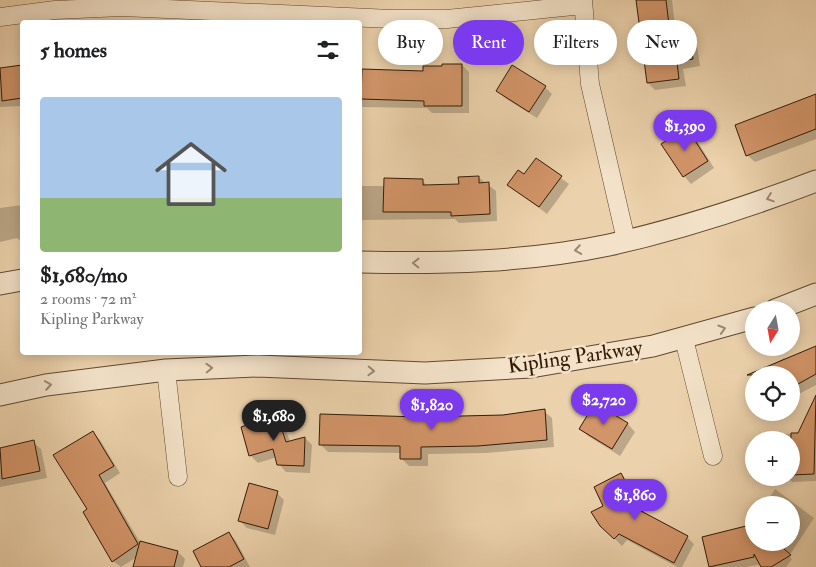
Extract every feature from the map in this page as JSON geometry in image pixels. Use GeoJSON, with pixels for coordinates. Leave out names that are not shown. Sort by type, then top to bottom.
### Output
{"type":"FeatureCollection","features":[{"type":"Feature","properties":{"kind":"street"},"geometry":{"type":"LineString","coordinates":[[0,17],[55,10],[122,7],[392,19],[447,19],[583,3],[590,84],[626,240]]}},
{"type":"Feature","properties":{"kind":"street"},"geometry":{"type":"LineString","coordinates":[[362,262],[441,264],[529,257],[626,240],[730,212],[816,182]]}},
{"type":"Feature","properties":{"kind":"street"},"geometry":{"type":"LineString","coordinates":[[0,284],[20,280]]}},
{"type":"Feature","properties":{"kind":"street"},"geometry":{"type":"LineString","coordinates":[[798,301],[816,294]]}},
{"type":"Feature","properties":{"kind":"street","name":"Kipling Parkway"},"geometry":{"type":"LineString","coordinates":[[0,396],[46,385],[166,370],[258,366],[425,373],[531,367],[644,348],[684,339],[745,321]]}},
{"type":"Feature","properties":{"kind":"street"},"geometry":{"type":"LineString","coordinates":[[684,339],[713,456]]}},
{"type":"Feature","properties":{"kind":"street"},"geometry":{"type":"LineString","coordinates":[[166,370],[178,477]]}},
{"type":"Feature","properties":{"kind":"building"},"geometry":{"type":"Polygon","coordinates":[[[636,0],[666,0],[668,20],[639,20],[636,0]]]}},
{"type":"Feature","properties":{"kind":"building"},"geometry":{"type":"Polygon","coordinates":[[[20,65],[20,98],[2,101],[0,68],[20,65]]]}},
{"type":"Feature","properties":{"kind":"building"},"geometry":{"type":"Polygon","coordinates":[[[462,65],[462,106],[424,106],[424,101],[362,99],[362,69],[423,71],[423,66],[462,65]]]}},
{"type":"Feature","properties":{"kind":"building"},"geometry":{"type":"Polygon","coordinates":[[[512,65],[546,86],[529,112],[496,91],[512,65]]]}},
{"type":"Feature","properties":{"kind":"building"},"geometry":{"type":"Polygon","coordinates":[[[645,65],[677,65],[679,79],[647,83],[645,65]]]}},
{"type":"Feature","properties":{"kind":"building"},"geometry":{"type":"Polygon","coordinates":[[[816,94],[816,129],[746,156],[735,125],[816,94]]]}},
{"type":"Feature","properties":{"kind":"building"},"geometry":{"type":"Polygon","coordinates":[[[687,128],[708,161],[683,177],[661,144],[687,128]]]}},
{"type":"Feature","properties":{"kind":"building"},"geometry":{"type":"Polygon","coordinates":[[[536,158],[562,176],[539,207],[507,185],[518,170],[524,174],[536,158]]]}},
{"type":"Feature","properties":{"kind":"building"},"geometry":{"type":"Polygon","coordinates":[[[479,176],[479,183],[489,182],[490,214],[451,216],[451,212],[383,212],[384,178],[423,179],[423,185],[459,184],[458,177],[479,176]]]}},
{"type":"Feature","properties":{"kind":"building"},"geometry":{"type":"Polygon","coordinates":[[[816,346],[816,374],[800,383],[800,366],[768,366],[792,356],[800,356],[800,353],[816,346]]]}},
{"type":"Feature","properties":{"kind":"building"},"geometry":{"type":"Polygon","coordinates":[[[816,395],[814,474],[800,475],[799,431],[816,395]]]}},
{"type":"Feature","properties":{"kind":"building"},"geometry":{"type":"Polygon","coordinates":[[[595,403],[628,423],[612,449],[579,429],[595,403]]]}},
{"type":"Feature","properties":{"kind":"building"},"geometry":{"type":"Polygon","coordinates":[[[545,409],[547,440],[478,446],[421,447],[421,459],[400,459],[400,446],[319,445],[320,414],[420,417],[503,415],[545,409]]]}},
{"type":"Feature","properties":{"kind":"building"},"geometry":{"type":"Polygon","coordinates":[[[277,415],[286,442],[305,437],[304,466],[277,465],[273,449],[249,456],[241,427],[277,415]]]}},
{"type":"Feature","properties":{"kind":"building"},"geometry":{"type":"Polygon","coordinates":[[[93,431],[114,466],[99,475],[138,544],[112,562],[83,512],[87,509],[53,455],[93,431]]]}},
{"type":"Feature","properties":{"kind":"building"},"geometry":{"type":"Polygon","coordinates":[[[34,440],[40,471],[2,479],[0,448],[34,440]]]}},
{"type":"Feature","properties":{"kind":"building"},"geometry":{"type":"Polygon","coordinates":[[[621,473],[641,511],[688,536],[674,563],[619,534],[614,539],[600,526],[591,512],[603,506],[594,487],[621,473]]]}},
{"type":"Feature","properties":{"kind":"building"},"geometry":{"type":"Polygon","coordinates":[[[249,483],[278,491],[268,529],[238,521],[249,483]]]}},
{"type":"Feature","properties":{"kind":"building"},"geometry":{"type":"Polygon","coordinates":[[[745,526],[745,551],[786,551],[791,555],[771,567],[761,567],[754,554],[754,557],[709,567],[702,537],[745,526]]]}},
{"type":"Feature","properties":{"kind":"building"},"geometry":{"type":"Polygon","coordinates":[[[229,532],[244,559],[229,567],[201,567],[193,551],[229,532]]]}},
{"type":"Feature","properties":{"kind":"building"},"geometry":{"type":"Polygon","coordinates":[[[140,541],[178,551],[174,567],[133,567],[140,541]]]}}]}
